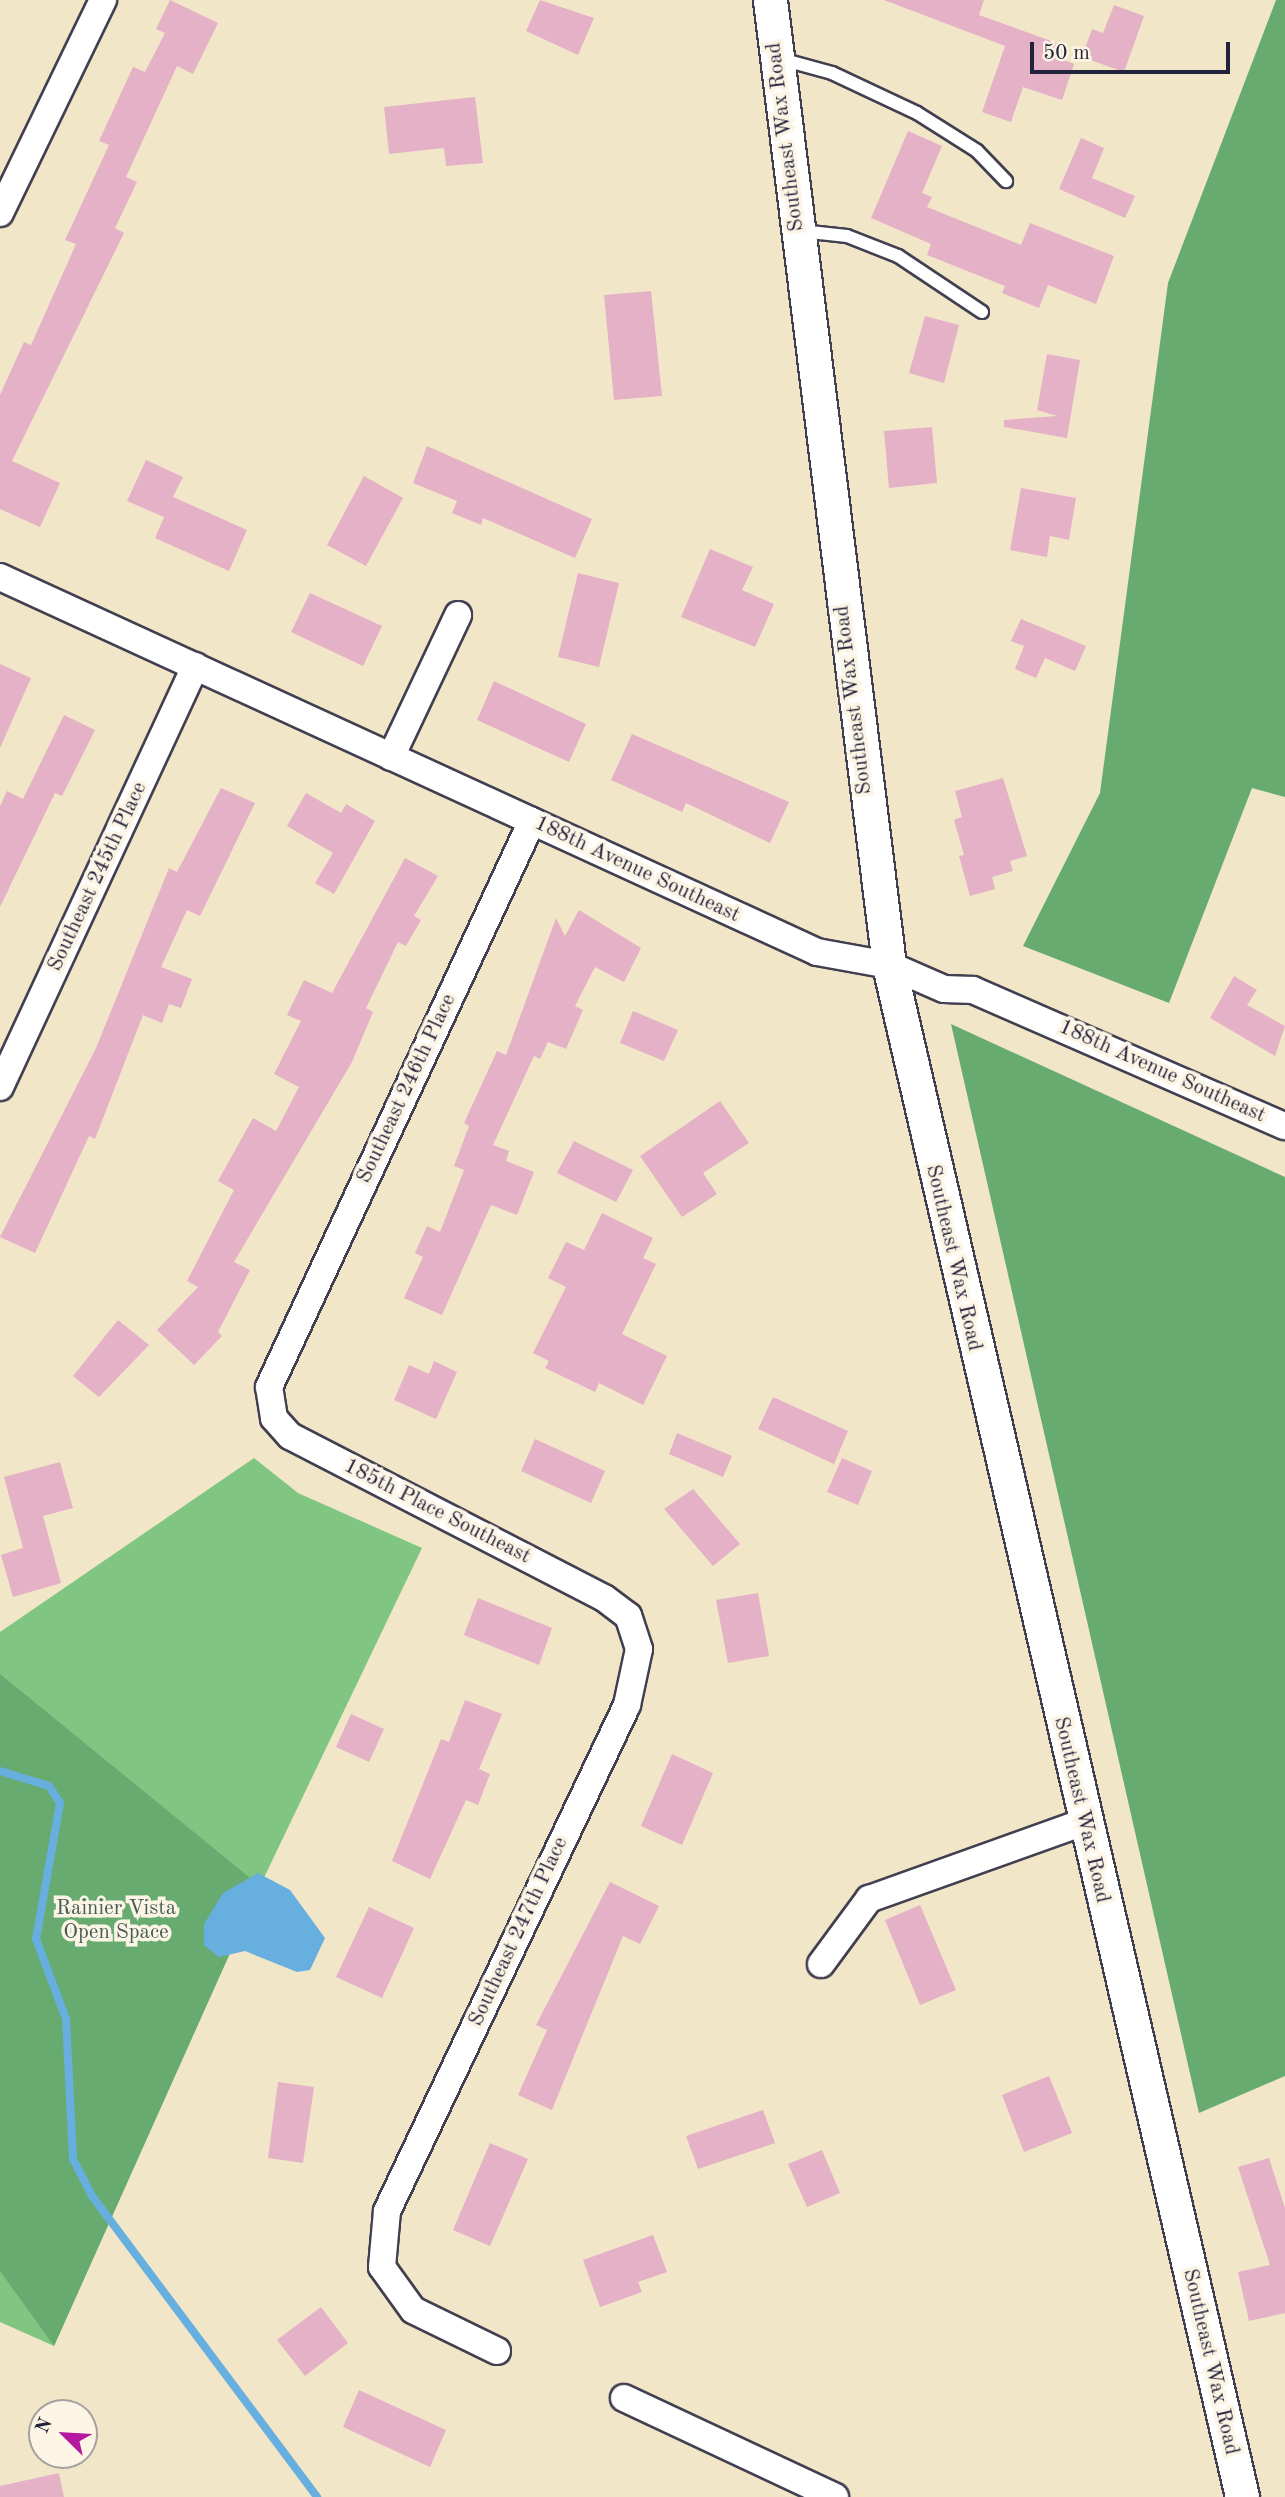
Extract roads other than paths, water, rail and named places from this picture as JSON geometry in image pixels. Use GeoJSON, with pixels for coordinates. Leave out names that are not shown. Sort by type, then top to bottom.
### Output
{"type":"FeatureCollection","features":[{"type":"Feature","properties":{"kind":"street"},"geometry":{"type":"LineString","coordinates":[[0,213],[103,0]]}},
{"type":"Feature","properties":{"kind":"street","name":"Southeast Wax Road"},"geometry":{"type":"LineString","coordinates":[[770,0],[889,965],[1084,1822],[1242,2497]]}},
{"type":"Feature","properties":{"kind":"street","name":"188th Avenue Southeast"},"geometry":{"type":"LineString","coordinates":[[0,577],[817,952],[889,965],[944,989],[974,990],[1285,1126]]}},
{"type":"Feature","properties":{"kind":"street"},"geometry":{"type":"LineString","coordinates":[[391,757],[458,615]]}},
{"type":"Feature","properties":{"kind":"street","name":"Southeast 245th Place"},"geometry":{"type":"LineString","coordinates":[[0,1087],[195,666]]}},
{"type":"Feature","properties":{"kind":"street","name":"Southeast 246th Place"},"geometry":{"type":"LineString","coordinates":[[281,1357],[532,821]]}},
{"type":"Feature","properties":{"kind":"street","name":"185th Place Southeast"},"geometry":{"type":"LineString","coordinates":[[281,1357],[269,1387],[274,1418],[290,1436],[604,1598],[628,1616],[639,1649]]}},
{"type":"Feature","properties":{"kind":"street","name":"Southeast 247th Place"},"geometry":{"type":"LineString","coordinates":[[497,2351],[413,2309],[382,2267],[387,2211],[627,1704],[639,1649]]}},
{"type":"Feature","properties":{"kind":"street"},"geometry":{"type":"LineString","coordinates":[[821,1964],[869,1899],[1084,1822]]}},
{"type":"Feature","properties":{"kind":"street"},"geometry":{"type":"LineString","coordinates":[[624,2398],[835,2497]]}},
{"type":"Feature","properties":{"kind":"lane"},"geometry":{"type":"LineString","coordinates":[[777,58],[832,73],[917,113],[977,151],[1006,181]]}},
{"type":"Feature","properties":{"kind":"lane"},"geometry":{"type":"LineString","coordinates":[[797,230],[847,236],[898,256],[982,312]]}},
{"type":"Feature","properties":{"kind":"water"},"geometry":{"type":"Polygon","coordinates":[[[258,1873],[290,1890],[325,1938],[310,1970],[297,1972],[245,1951],[219,1957],[204,1945],[204,1924],[223,1893],[258,1873]]]}},
{"type":"Feature","properties":{"kind":"waterway"},"geometry":{"type":"LineString","coordinates":[[0,1771],[49,1786],[60,1803],[36,1939],[66,2019],[73,2159],[92,2196],[317,2497]]}},
{"type":"Feature","properties":{"kind":"park label","name":"Rainier Vista Open Space"},"geometry":{"type":"Point","coordinates":[116,1921]}}]}
